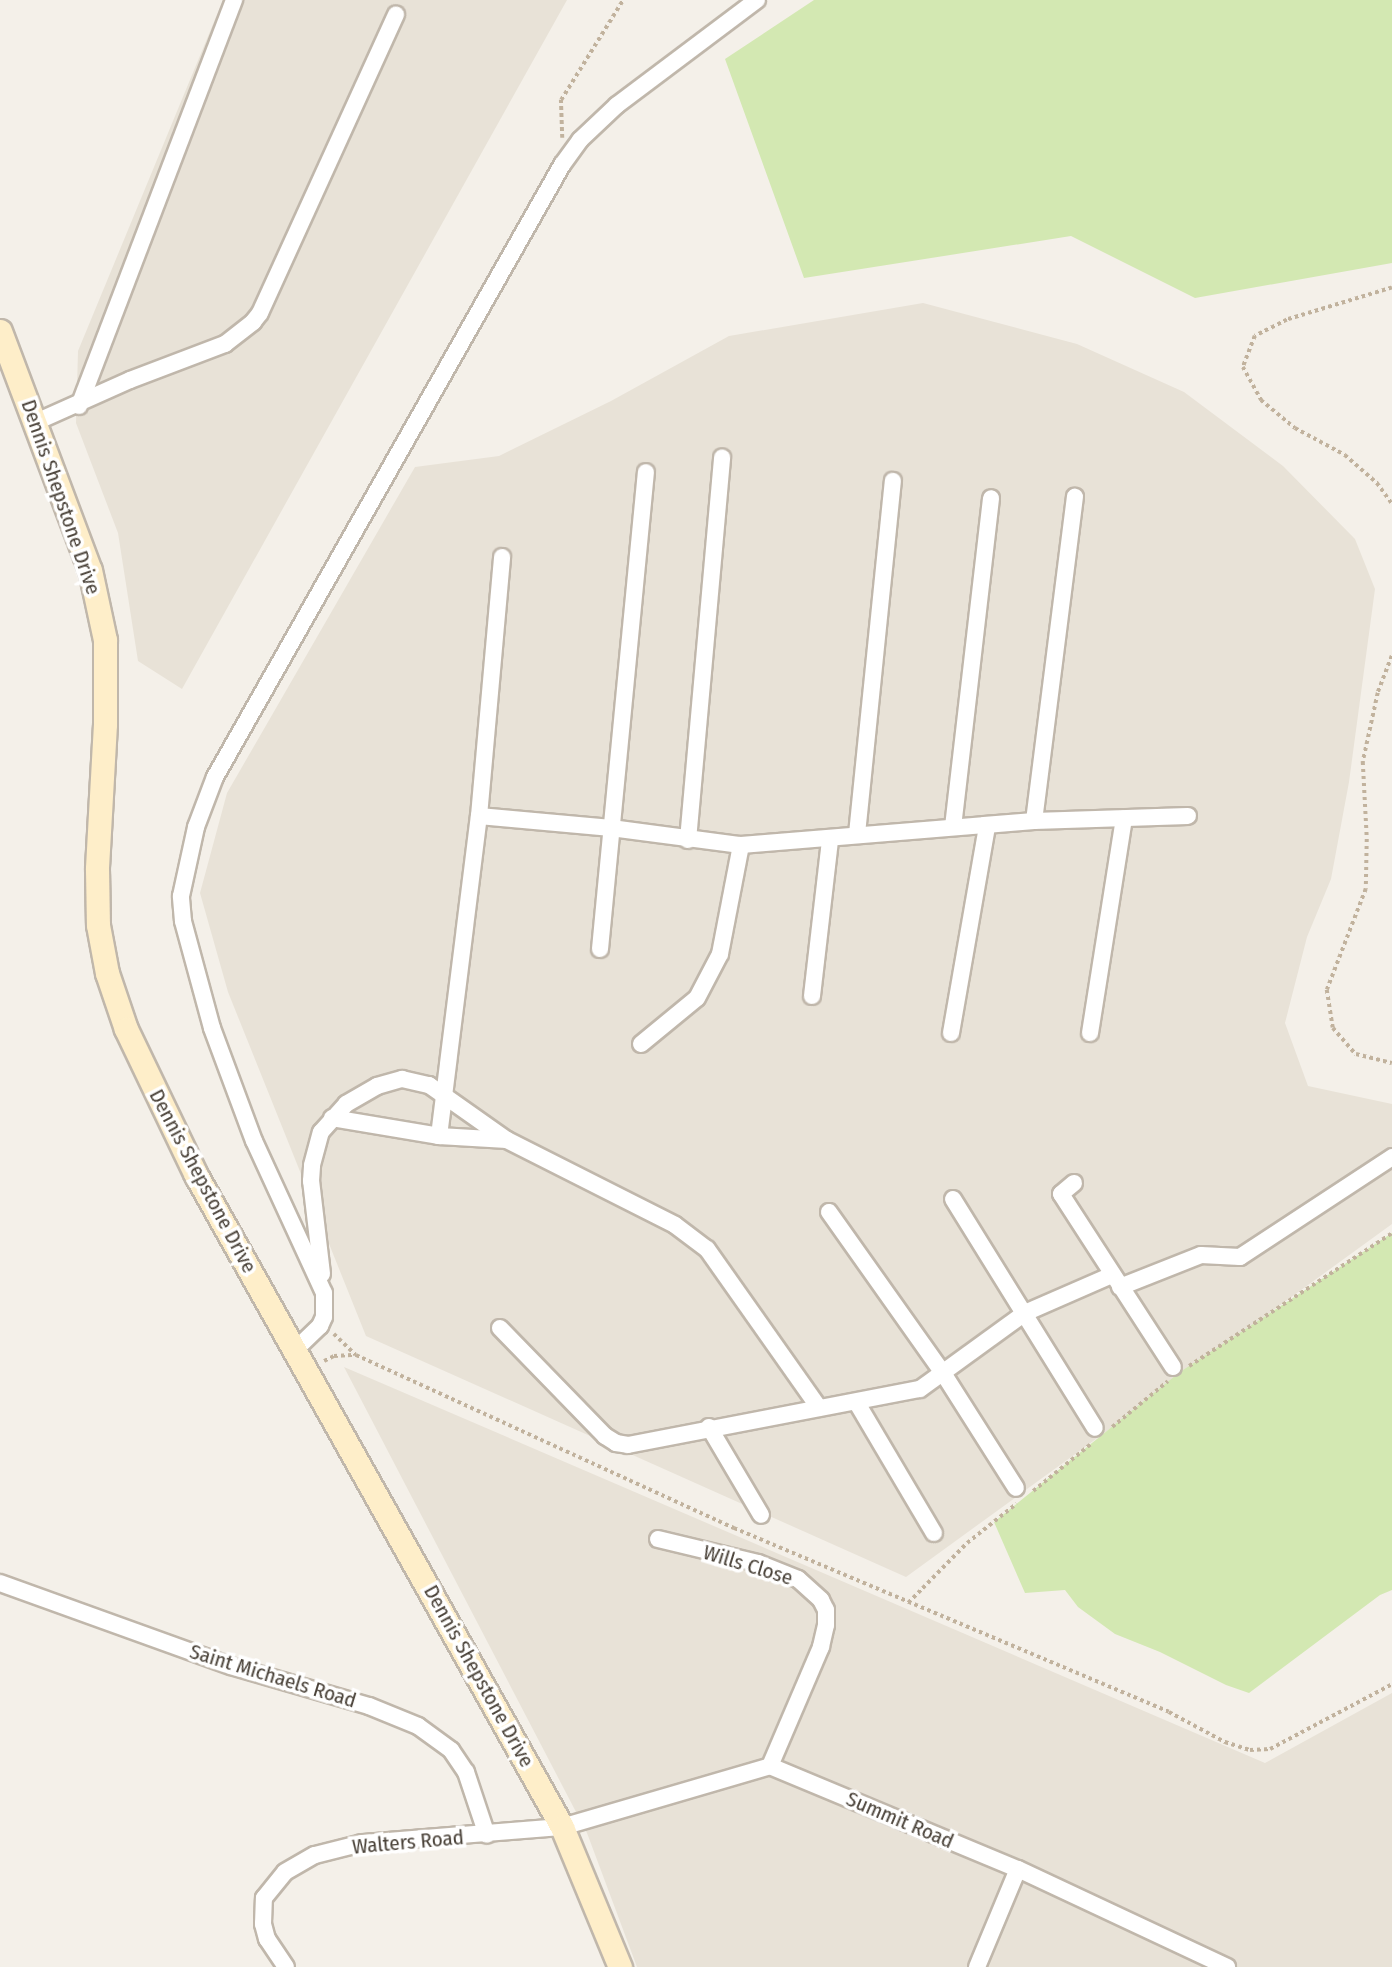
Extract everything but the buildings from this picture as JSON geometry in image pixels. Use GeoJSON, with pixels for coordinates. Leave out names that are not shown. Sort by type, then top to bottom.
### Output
{"type":"FeatureCollection","features":[{"type":"Feature","properties":{"kind":"street"},"geometry":{"type":"LineString","coordinates":[[79,406],[234,0]]}},
{"type":"Feature","properties":{"kind":"street"},"geometry":{"type":"LineString","coordinates":[[324,1293],[254,1141],[212,1028],[183,921],[183,876],[215,777],[562,164],[580,141],[618,105],[757,0]]}},
{"type":"Feature","properties":{"kind":"street"},"geometry":{"type":"LineString","coordinates":[[36,422],[79,406],[130,380],[225,344],[253,322],[260,313],[396,15]]}},
{"type":"Feature","properties":{"kind":"street","name":"Dennis Shepstone Drive"},"geometry":{"type":"LineString","coordinates":[[0,331],[90,570],[105,640],[105,724],[97,869],[98,925],[107,973],[144,1072],[196,1175],[562,1827],[620,1967]]}},
{"type":"Feature","properties":{"kind":"street"},"geometry":{"type":"LineString","coordinates":[[688,840],[722,458]]}},
{"type":"Feature","properties":{"kind":"street"},"geometry":{"type":"LineString","coordinates":[[600,949],[646,472]]}},
{"type":"Feature","properties":{"kind":"street"},"geometry":{"type":"LineString","coordinates":[[857,834],[893,481]]}},
{"type":"Feature","properties":{"kind":"street"},"geometry":{"type":"LineString","coordinates":[[1034,821],[1075,497]]}},
{"type":"Feature","properties":{"kind":"street"},"geometry":{"type":"LineString","coordinates":[[953,827],[991,498]]}},
{"type":"Feature","properties":{"kind":"street"},"geometry":{"type":"LineString","coordinates":[[439,1136],[479,816],[502,557]]}},
{"type":"Feature","properties":{"kind":"street"},"geometry":{"type":"LineString","coordinates":[[479,816],[611,828],[741,845],[830,840],[857,834],[987,827],[1034,821],[1188,816]]}},
{"type":"Feature","properties":{"kind":"street"},"geometry":{"type":"LineString","coordinates":[[1090,1032],[1124,819]]}},
{"type":"Feature","properties":{"kind":"street"},"geometry":{"type":"LineString","coordinates":[[951,1033],[987,827]]}},
{"type":"Feature","properties":{"kind":"street"},"geometry":{"type":"LineString","coordinates":[[812,996],[830,840]]}},
{"type":"Feature","properties":{"kind":"street"},"geometry":{"type":"LineString","coordinates":[[641,1044],[697,998],[720,954],[741,845]]}},
{"type":"Feature","properties":{"kind":"street"},"geometry":{"type":"LineString","coordinates":[[295,1350],[314,1334],[324,1317],[312,1165],[321,1132],[332,1118],[358,1095],[402,1079],[429,1085],[507,1140],[675,1225],[707,1249],[819,1408]]}},
{"type":"Feature","properties":{"kind":"street"},"geometry":{"type":"LineString","coordinates":[[332,1118],[439,1136],[507,1140]]}},
{"type":"Feature","properties":{"kind":"street"},"geometry":{"type":"LineString","coordinates":[[500,1328],[605,1436],[616,1443],[628,1445],[709,1427],[856,1403],[920,1389],[1025,1312],[1201,1255],[1240,1257],[1392,1157]]}},
{"type":"Feature","properties":{"kind":"street"},"geometry":{"type":"LineString","coordinates":[[1074,1183],[1061,1194],[1174,1373]]}},
{"type":"Feature","properties":{"kind":"street"},"geometry":{"type":"LineString","coordinates":[[953,1199],[1099,1433]]}},
{"type":"Feature","properties":{"kind":"street"},"geometry":{"type":"LineString","coordinates":[[829,1212],[943,1373],[1016,1488]]}},
{"type":"Feature","properties":{"kind":"street"},"geometry":{"type":"LineString","coordinates":[[856,1403],[934,1533]]}},
{"type":"Feature","properties":{"kind":"street"},"geometry":{"type":"LineString","coordinates":[[709,1427],[761,1515]]}},
{"type":"Feature","properties":{"kind":"street","name":"Wills Close"},"geometry":{"type":"LineString","coordinates":[[657,1539],[768,1567],[798,1579],[821,1600],[826,1610],[821,1647],[770,1766]]}},
{"type":"Feature","properties":{"kind":"street","name":"Saint Michaels Road"},"geometry":{"type":"LineString","coordinates":[[0,1583],[231,1667],[369,1706],[418,1726],[450,1750],[466,1772],[487,1835]]}},
{"type":"Feature","properties":{"kind":"street"},"geometry":{"type":"LineString","coordinates":[[562,1827],[770,1766]]}},
{"type":"Feature","properties":{"kind":"street","name":"Summit Road"},"geometry":{"type":"LineString","coordinates":[[770,1766],[1018,1869],[1227,1967]]}},
{"type":"Feature","properties":{"kind":"street","name":"Walters Road"},"geometry":{"type":"LineString","coordinates":[[286,1967],[267,1939],[262,1910],[264,1898],[271,1885],[285,1872],[315,1854],[362,1843],[562,1827]]}},
{"type":"Feature","properties":{"kind":"street"},"geometry":{"type":"LineString","coordinates":[[977,1967],[1018,1869]]}},
{"type":"Feature","properties":{"kind":"path"},"geometry":{"type":"LineString","coordinates":[[562,164],[561,100],[623,0]]}},
{"type":"Feature","properties":{"kind":"path"},"geometry":{"type":"LineString","coordinates":[[1392,288],[1287,320],[1255,336],[1243,367],[1261,400],[1295,428],[1345,455],[1377,483],[1392,504]]}},
{"type":"Feature","properties":{"kind":"path"},"geometry":{"type":"LineString","coordinates":[[1392,656],[1378,692],[1363,762],[1367,839],[1366,889],[1327,990],[1334,1028],[1356,1054],[1392,1063]]}},
{"type":"Feature","properties":{"kind":"path"},"geometry":{"type":"LineString","coordinates":[[908,1603],[967,1543],[1174,1373],[1392,1233]]}},
{"type":"Feature","properties":{"kind":"path"},"geometry":{"type":"LineString","coordinates":[[324,1317],[331,1332],[356,1355],[734,1528],[1146,1702],[1225,1742],[1250,1750],[1270,1749],[1392,1684]]}},
{"type":"Feature","properties":{"kind":"path"},"geometry":{"type":"LineString","coordinates":[[307,1371],[334,1356],[356,1355]]}},
{"type":"Feature","properties":{"kind":"shaded area"},"geometry":{"type":"Polygon","coordinates":[[[223,0],[567,0],[182,689],[138,661],[118,533],[76,423],[78,351],[223,0]]]}},
{"type":"Feature","properties":{"kind":"shaded area"},"geometry":{"type":"Polygon","coordinates":[[[923,303],[1077,344],[1184,392],[1283,466],[1355,539],[1375,589],[1349,782],[1331,879],[1307,937],[1285,1023],[1308,1086],[1392,1104],[1392,1224],[906,1577],[366,1336],[228,992],[200,893],[227,793],[415,467],[499,456],[611,401],[729,336],[923,303]]]}},
{"type":"Feature","properties":{"kind":"shaded area"},"geometry":{"type":"Polygon","coordinates":[[[344,1367],[1265,1763],[1392,1693],[1392,1967],[637,1967],[587,1833],[344,1367]]]}},
{"type":"Feature","properties":{"kind":"green space"},"geometry":{"type":"Polygon","coordinates":[[[814,0],[1392,0],[1392,263],[1195,298],[1071,236],[804,278],[725,59],[814,0]]]}},
{"type":"Feature","properties":{"kind":"green space"},"geometry":{"type":"Polygon","coordinates":[[[1392,1233],[1392,1590],[1380,1595],[1249,1693],[1115,1634],[1078,1607],[1065,1590],[1025,1593],[994,1522],[1180,1372],[1392,1233]]]}}]}
